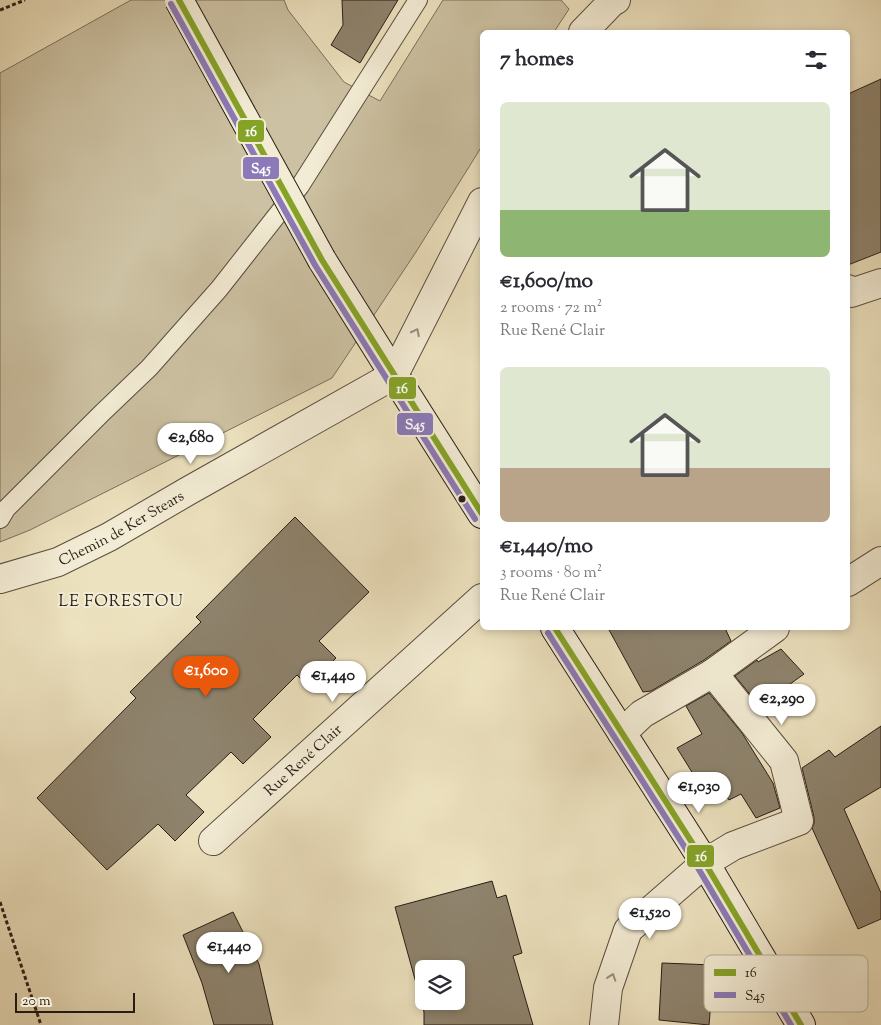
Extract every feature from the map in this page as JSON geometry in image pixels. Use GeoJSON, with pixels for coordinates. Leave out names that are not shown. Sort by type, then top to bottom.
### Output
{"type":"FeatureCollection","features":[{"type":"Feature","properties":{"kind":"street"},"geometry":{"type":"LineString","coordinates":[[179,0],[322,260],[480,511]]}},
{"type":"Feature","properties":{"kind":"street"},"geometry":{"type":"LineString","coordinates":[[585,30],[616,0]]}},
{"type":"Feature","properties":{"kind":"street"},"geometry":{"type":"LineString","coordinates":[[394,375],[480,206]]}},
{"type":"Feature","properties":{"kind":"street"},"geometry":{"type":"LineString","coordinates":[[850,291],[852,293],[881,283]]}},
{"type":"Feature","properties":{"kind":"street","name":"Chemin de Ker Stears"},"geometry":{"type":"LineString","coordinates":[[0,579],[58,562],[109,537],[394,375]]}},
{"type":"Feature","properties":{"kind":"street"},"geometry":{"type":"LineString","coordinates":[[850,581],[881,561]]}},
{"type":"Feature","properties":{"kind":"street","name":"Rue René Clair"},"geometry":{"type":"LineString","coordinates":[[213,841],[480,600]]}},
{"type":"Feature","properties":{"kind":"street"},"geometry":{"type":"LineString","coordinates":[[556,630],[706,863],[760,955]]}},
{"type":"Feature","properties":{"kind":"street"},"geometry":{"type":"LineString","coordinates":[[622,733],[642,714],[713,673],[772,630]]}},
{"type":"Feature","properties":{"kind":"street"},"geometry":{"type":"LineString","coordinates":[[604,1025],[608,988],[628,930],[706,863],[733,846],[799,821],[784,760],[713,673]]}},
{"type":"Feature","properties":{"kind":"street"},"geometry":{"type":"LineString","coordinates":[[793,1012],[801,1025]]}},
{"type":"Feature","properties":{"kind":"lane"},"geometry":{"type":"LineString","coordinates":[[0,519],[6,509],[150,368],[219,289],[300,186],[418,0]]}},
{"type":"Feature","properties":{"kind":"path"},"geometry":{"type":"LineString","coordinates":[[0,10],[25,0]]}},
{"type":"Feature","properties":{"kind":"path"},"geometry":{"type":"LineString","coordinates":[[0,902],[41,1025]]}},
{"type":"Feature","properties":{"kind":"shaded area"},"geometry":{"type":"Polygon","coordinates":[[[131,0],[284,0],[288,10],[344,82],[380,101],[443,0],[561,0],[569,9],[555,30],[480,30],[480,149],[416,252],[332,378],[30,530],[0,542],[0,73],[131,0]]]}},
{"type":"Feature","properties":{"kind":"building"},"geometry":{"type":"Polygon","coordinates":[[[342,0],[398,0],[360,63],[331,45],[343,25],[342,0]]]}},
{"type":"Feature","properties":{"kind":"building"},"geometry":{"type":"Polygon","coordinates":[[[881,79],[881,252],[850,264],[850,93],[881,79]]]}},
{"type":"Feature","properties":{"kind":"building"},"geometry":{"type":"Polygon","coordinates":[[[295,517],[369,592],[319,641],[336,658],[308,686],[297,675],[253,719],[271,737],[243,764],[231,752],[186,795],[204,812],[175,841],[158,824],[107,870],[37,798],[136,698],[130,692],[201,622],[196,617],[295,517]]]}},
{"type":"Feature","properties":{"kind":"building"},"geometry":{"type":"Polygon","coordinates":[[[609,630],[726,630],[731,641],[704,660],[651,691],[643,692],[609,630]]]}},
{"type":"Feature","properties":{"kind":"building"},"geometry":{"type":"Polygon","coordinates":[[[781,649],[804,674],[779,692],[781,695],[762,709],[735,676],[757,660],[758,662],[781,649]]]}},
{"type":"Feature","properties":{"kind":"building"},"geometry":{"type":"Polygon","coordinates":[[[709,693],[742,733],[773,783],[780,808],[756,818],[741,794],[729,800],[717,782],[703,790],[677,748],[702,734],[686,706],[709,693]]]}},
{"type":"Feature","properties":{"kind":"building"},"geometry":{"type":"Polygon","coordinates":[[[881,726],[881,787],[844,809],[881,893],[881,919],[858,929],[812,828],[814,817],[802,768],[829,750],[835,757],[881,726]]]}},
{"type":"Feature","properties":{"kind":"building"},"geometry":{"type":"Polygon","coordinates":[[[492,881],[497,898],[506,895],[522,953],[513,956],[533,1025],[424,1025],[423,1010],[465,1010],[465,960],[415,960],[415,979],[395,907],[492,881]]]}},
{"type":"Feature","properties":{"kind":"building"},"geometry":{"type":"Polygon","coordinates":[[[233,912],[259,964],[273,1025],[214,1025],[202,983],[183,935],[233,912]]]}},
{"type":"Feature","properties":{"kind":"building"},"geometry":{"type":"Polygon","coordinates":[[[662,963],[704,965],[704,1012],[710,1012],[709,1025],[659,1020],[662,963]]]}},
{"type":"Feature","properties":{"kind":"transit line","name":"16"},"geometry":{"type":"LineString","coordinates":[[179,0],[322,260],[480,511]]}},
{"type":"Feature","properties":{"kind":"transit line","name":"S45"},"geometry":{"type":"LineString","coordinates":[[171,4],[315,265],[475,519]]}},
{"type":"Feature","properties":{"kind":"transit line","name":"16"},"geometry":{"type":"LineString","coordinates":[[556,630],[705,863],[760,955]]}},
{"type":"Feature","properties":{"kind":"transit line","name":"S45"},"geometry":{"type":"LineString","coordinates":[[548,633],[698,868],[750,955]]}},
{"type":"Feature","properties":{"kind":"transit line","name":"S45"},"geometry":{"type":"LineString","coordinates":[[783,1012],[791,1025]]}},
{"type":"Feature","properties":{"kind":"transit line","name":"16"},"geometry":{"type":"LineString","coordinates":[[793,1012],[801,1025]]}},
{"type":"Feature","properties":{"kind":"district","name":"LE FORESTOU"},"geometry":{"type":"Point","coordinates":[121,600]}}]}
